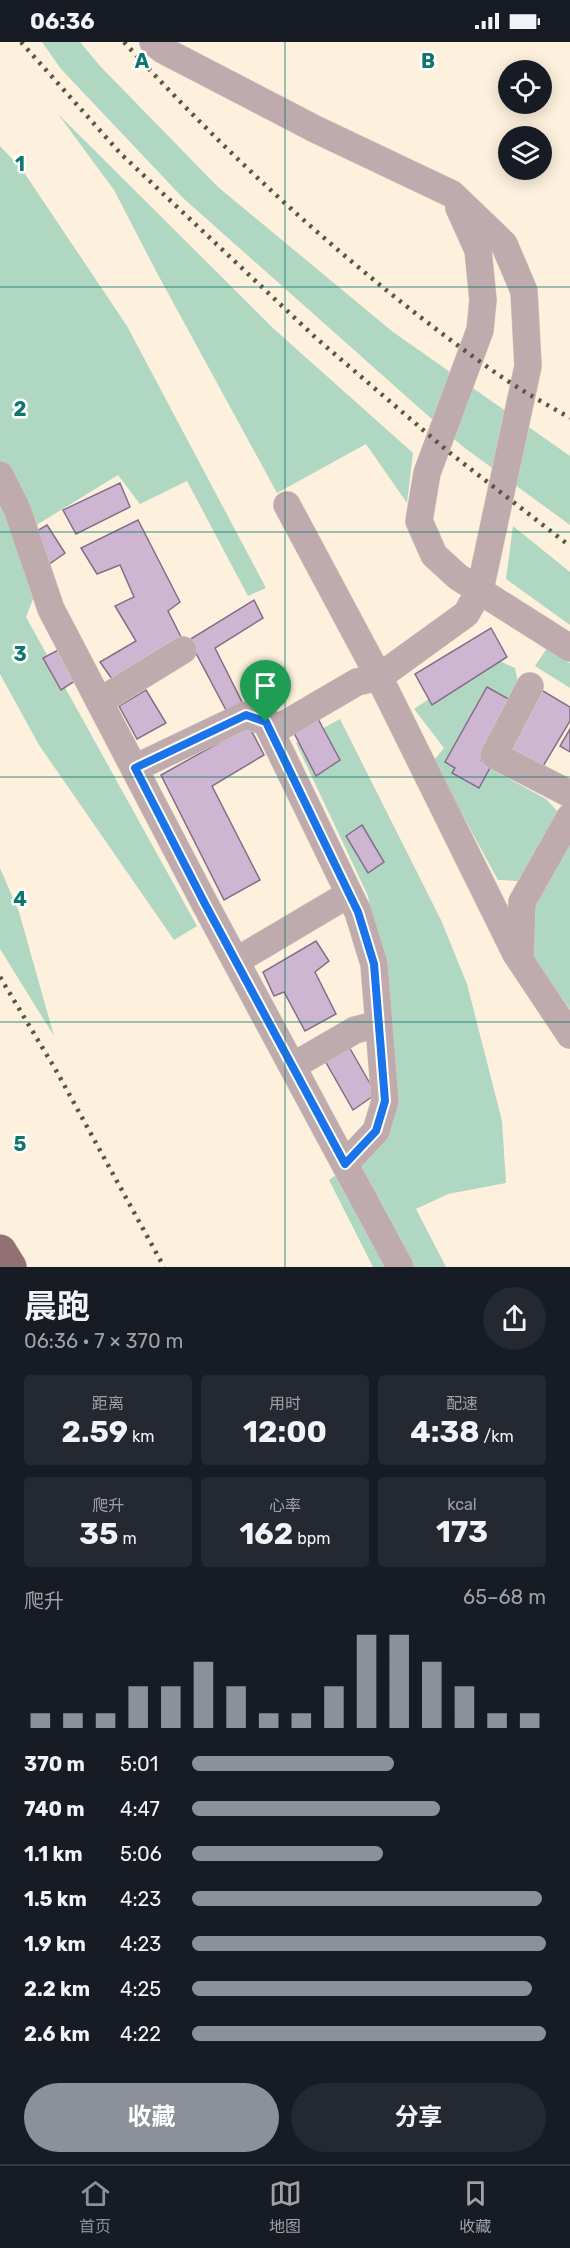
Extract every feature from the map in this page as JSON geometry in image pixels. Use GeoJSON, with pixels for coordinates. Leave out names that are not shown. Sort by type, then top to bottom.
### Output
{"type":"FeatureCollection","features":[{"type":"Feature","properties":{"kind":"main road"},"geometry":{"type":"LineString","coordinates":[[0,1251],[10,1267]]}},
{"type":"Feature","properties":{"kind":"street"},"geometry":{"type":"LineString","coordinates":[[135,768],[246,715],[280,727],[357,682],[378,677],[466,614],[480,590],[528,366],[524,291],[504,244],[452,194],[315,129],[163,50],[153,42]]}},
{"type":"Feature","properties":{"kind":"street"},"geometry":{"type":"LineString","coordinates":[[452,194],[478,250],[483,300],[480,330],[427,473],[419,521],[434,555],[458,577],[570,648]]}},
{"type":"Feature","properties":{"kind":"street"},"geometry":{"type":"LineString","coordinates":[[0,475],[17,509],[51,609],[400,1267]]}},
{"type":"Feature","properties":{"kind":"street"},"geometry":{"type":"LineString","coordinates":[[287,505],[378,677],[520,959],[570,1035]]}},
{"type":"Feature","properties":{"kind":"street"},"geometry":{"type":"LineString","coordinates":[[100,701],[183,650]]}},
{"type":"Feature","properties":{"kind":"street"},"geometry":{"type":"LineString","coordinates":[[530,686],[494,755],[570,794]]}},
{"type":"Feature","properties":{"kind":"street"},"geometry":{"type":"LineString","coordinates":[[266,722],[358,912],[374,964],[385,1101],[376,1131],[345,1164]]}},
{"type":"Feature","properties":{"kind":"street"},"geometry":{"type":"LineString","coordinates":[[520,959],[522,902],[570,817]]}},
{"type":"Feature","properties":{"kind":"street"},"geometry":{"type":"LineString","coordinates":[[236,961],[349,894]]}},
{"type":"Feature","properties":{"kind":"street"},"geometry":{"type":"LineString","coordinates":[[488,896],[522,902]]}},
{"type":"Feature","properties":{"kind":"street"},"geometry":{"type":"LineString","coordinates":[[293,1066],[355,1030],[379,1024]]}},
{"type":"Feature","properties":{"kind":"green space"},"geometry":{"type":"Polygon","coordinates":[[[42,42],[80,42],[100,66],[218,187],[393,332],[570,456],[570,525],[462,446],[183,198],[61,69],[42,42]]]}},
{"type":"Feature","properties":{"kind":"green space"},"geometry":{"type":"Polygon","coordinates":[[[58,114],[274,329],[413,453],[407,503],[366,444],[277,493],[114,190],[58,114]]]}},
{"type":"Feature","properties":{"kind":"green space"},"geometry":{"type":"Polygon","coordinates":[[[0,146],[21,168],[127,326],[266,588],[248,596],[187,481],[140,504],[118,475],[17,537],[39,584],[26,617],[197,926],[174,940],[39,745],[0,674],[0,146]]]}},
{"type":"Feature","properties":{"kind":"green space"},"geometry":{"type":"Polygon","coordinates":[[[513,526],[570,572],[570,625],[506,579],[513,526]]]}},
{"type":"Feature","properties":{"kind":"green space"},"geometry":{"type":"Polygon","coordinates":[[[547,648],[570,663],[570,688],[535,666],[547,648]]]}},
{"type":"Feature","properties":{"kind":"green space"},"geometry":{"type":"Polygon","coordinates":[[[491,657],[515,668],[518,682],[473,759],[546,799],[560,814],[519,881],[498,880],[433,761],[444,748],[414,709],[491,657]]]}},
{"type":"Feature","properties":{"kind":"green space"},"geometry":{"type":"Polygon","coordinates":[[[340,719],[441,920],[467,984],[502,1121],[506,1183],[448,1194],[416,1209],[446,1267],[373,1267],[329,1180],[382,1141],[386,1007],[368,896],[296,743],[340,719]]]}},
{"type":"Feature","properties":{"kind":"green space"},"geometry":{"type":"Polygon","coordinates":[[[570,842],[570,1009],[529,952],[533,905],[570,842]]]}},
{"type":"Feature","properties":{"kind":"green space"},"geometry":{"type":"Polygon","coordinates":[[[0,868],[19,912],[54,1036],[0,949],[0,868]]]}},
{"type":"Feature","properties":{"kind":"building"},"geometry":{"type":"Polygon","coordinates":[[[120,483],[130,507],[76,534],[63,510],[120,483]]]}},
{"type":"Feature","properties":{"kind":"building"},"geometry":{"type":"Polygon","coordinates":[[[138,520],[180,602],[168,611],[181,637],[112,679],[100,662],[136,641],[115,606],[134,597],[120,565],[97,574],[81,548],[138,520]]]}},
{"type":"Feature","properties":{"kind":"building"},"geometry":{"type":"Polygon","coordinates":[[[47,525],[65,553],[48,565],[30,535],[47,525]]]}},
{"type":"Feature","properties":{"kind":"building"},"geometry":{"type":"Polygon","coordinates":[[[254,600],[263,618],[215,648],[242,702],[226,710],[189,640],[254,600]]]}},
{"type":"Feature","properties":{"kind":"building"},"geometry":{"type":"Polygon","coordinates":[[[491,628],[507,657],[432,705],[415,674],[491,628]]]}},
{"type":"Feature","properties":{"kind":"building"},"geometry":{"type":"Polygon","coordinates":[[[60,649],[78,679],[61,690],[43,658],[60,649]]]}},
{"type":"Feature","properties":{"kind":"building"},"geometry":{"type":"Polygon","coordinates":[[[487,687],[514,702],[481,760],[491,766],[479,788],[452,773],[455,768],[445,762],[487,687]]]}},
{"type":"Feature","properties":{"kind":"building"},"geometry":{"type":"Polygon","coordinates":[[[538,688],[570,707],[570,721],[539,773],[501,750],[538,688]]]}},
{"type":"Feature","properties":{"kind":"building"},"geometry":{"type":"Polygon","coordinates":[[[146,690],[166,723],[137,739],[119,706],[146,690]]]}},
{"type":"Feature","properties":{"kind":"building"},"geometry":{"type":"Polygon","coordinates":[[[317,717],[340,760],[316,776],[292,729],[317,717]]]}},
{"type":"Feature","properties":{"kind":"building"},"geometry":{"type":"Polygon","coordinates":[[[249,726],[264,755],[212,786],[260,880],[224,900],[161,775],[249,726]]]}},
{"type":"Feature","properties":{"kind":"building"},"geometry":{"type":"Polygon","coordinates":[[[570,729],[570,752],[560,746],[570,729]]]}},
{"type":"Feature","properties":{"kind":"building"},"geometry":{"type":"Polygon","coordinates":[[[362,825],[384,862],[368,873],[346,836],[362,825]]]}},
{"type":"Feature","properties":{"kind":"building"},"geometry":{"type":"Polygon","coordinates":[[[316,941],[329,961],[315,972],[336,1014],[305,1031],[284,992],[274,996],[263,972],[316,941]]]}},
{"type":"Feature","properties":{"kind":"building"},"geometry":{"type":"Polygon","coordinates":[[[348,1045],[376,1094],[353,1110],[324,1059],[348,1045]]]}},
{"type":"Feature","properties":{"kind":"railway"},"geometry":{"type":"LineString","coordinates":[[21,42],[121,154],[316,338],[450,453],[570,546]]}},
{"type":"Feature","properties":{"kind":"railway"},"geometry":{"type":"LineString","coordinates":[[124,42],[210,132],[348,259],[496,373],[570,418]]}},
{"type":"Feature","properties":{"kind":"railway"},"geometry":{"type":"LineString","coordinates":[[0,977],[57,1072],[164,1267]]}},
{"type":"Feature","properties":{"kind":"route"},"geometry":{"type":"LineString","coordinates":[[246,715],[266,722],[358,912],[374,964],[385,1101],[376,1131],[345,1164],[205,904],[135,768],[246,715]]}}]}
